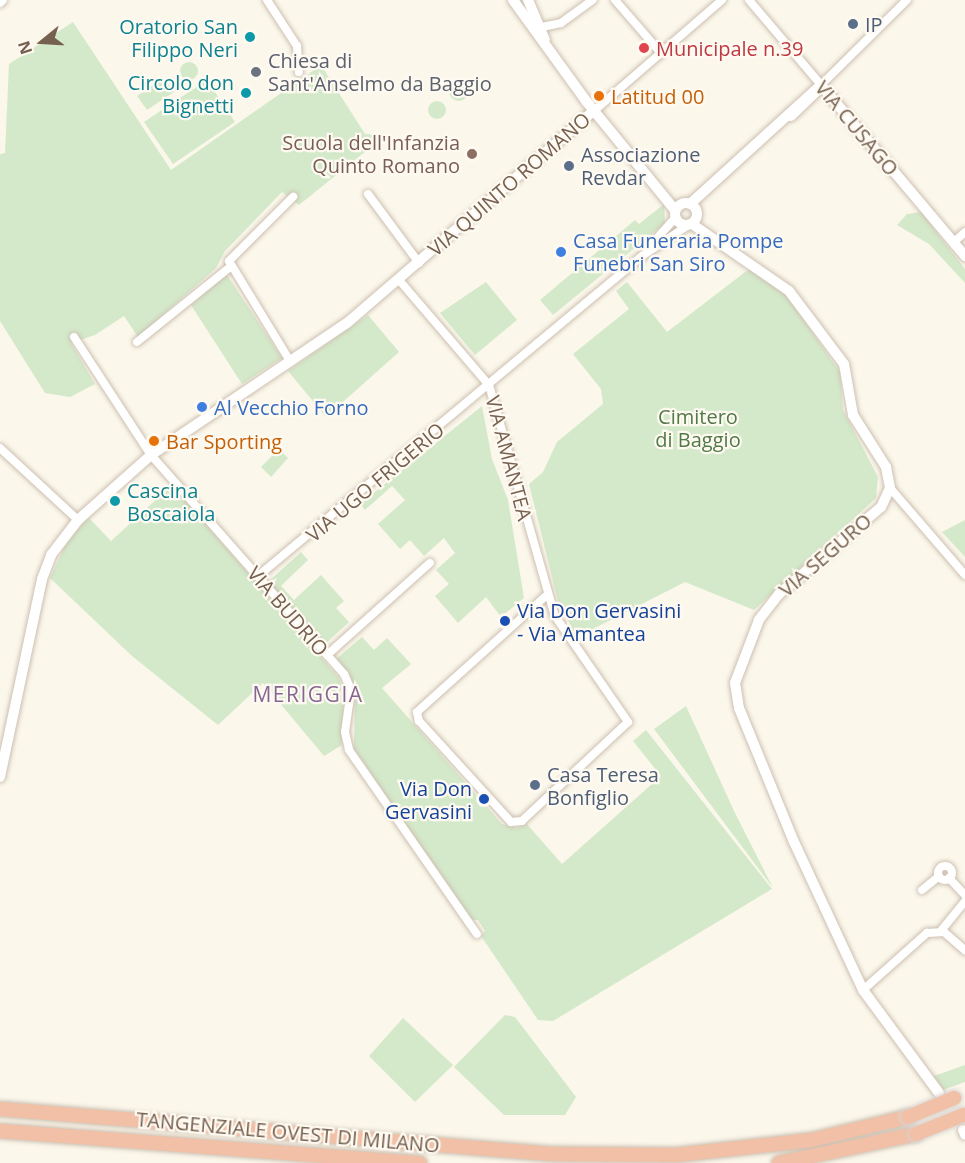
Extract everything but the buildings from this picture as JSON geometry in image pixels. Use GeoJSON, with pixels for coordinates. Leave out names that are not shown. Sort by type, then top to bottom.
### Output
{"type":"FeatureCollection","features":[{"type":"Feature","properties":{"kind":"highway","name":"TANGENZIALE OVEST DI MILANO"},"geometry":{"type":"LineString","coordinates":[[0,1109],[563,1154],[676,1155],[778,1144],[908,1117],[960,1096]]}},
{"type":"Feature","properties":{"kind":"highway"},"geometry":{"type":"LineString","coordinates":[[779,1163],[916,1134],[964,1114]]}},
{"type":"Feature","properties":{"kind":"highway","name":"TANGENZIALE OVEST DI MILANO"},"geometry":{"type":"LineString","coordinates":[[0,1131],[420,1163]]}},
{"type":"Feature","properties":{"kind":"street"},"geometry":{"type":"LineString","coordinates":[[267,0],[297,46],[299,72]]}},
{"type":"Feature","properties":{"kind":"street"},"geometry":{"type":"LineString","coordinates":[[513,0],[536,27]]}},
{"type":"Feature","properties":{"kind":"street"},"geometry":{"type":"LineString","coordinates":[[528,0],[536,27],[546,46],[595,111],[657,182],[707,232],[789,291],[844,364],[850,407],[886,467],[890,488],[965,575]]}},
{"type":"Feature","properties":{"kind":"street"},"geometry":{"type":"LineString","coordinates":[[536,27],[566,19],[593,0]]}},
{"type":"Feature","properties":{"kind":"street"},"geometry":{"type":"LineString","coordinates":[[615,0],[660,52]]}},
{"type":"Feature","properties":{"kind":"street","name":"VIA QUINTO ROMANO"},"geometry":{"type":"LineString","coordinates":[[0,777],[42,579],[51,555],[78,520],[151,455],[290,361],[399,280],[722,0]]}},
{"type":"Feature","properties":{"kind":"street","name":"VIA CUSAGO"},"geometry":{"type":"LineString","coordinates":[[749,0],[965,256]]}},
{"type":"Feature","properties":{"kind":"street"},"geometry":{"type":"LineString","coordinates":[[642,256],[686,210],[726,176],[907,0]]}},
{"type":"Feature","properties":{"kind":"street"},"geometry":{"type":"LineString","coordinates":[[368,194],[418,263]]}},
{"type":"Feature","properties":{"kind":"street"},"geometry":{"type":"LineString","coordinates":[[137,342],[230,267],[232,255],[293,197]]}},
{"type":"Feature","properties":{"kind":"street"},"geometry":{"type":"LineString","coordinates":[[686,210],[689,225]]}},
{"type":"Feature","properties":{"kind":"street"},"geometry":{"type":"LineString","coordinates":[[686,210],[689,225]]}},
{"type":"Feature","properties":{"kind":"street"},"geometry":{"type":"LineString","coordinates":[[689,225],[707,232]]}},
{"type":"Feature","properties":{"kind":"street"},"geometry":{"type":"LineString","coordinates":[[642,256],[689,225]]}},
{"type":"Feature","properties":{"kind":"street"},"geometry":{"type":"LineString","coordinates":[[954,242],[965,232]]}},
{"type":"Feature","properties":{"kind":"street","name":"VIA UGO FRIGERIO"},"geometry":{"type":"LineString","coordinates":[[258,576],[642,256]]}},
{"type":"Feature","properties":{"kind":"street"},"geometry":{"type":"LineString","coordinates":[[230,267],[290,361]]}},
{"type":"Feature","properties":{"kind":"street","name":"VIA AMANTEA"},"geometry":{"type":"LineString","coordinates":[[399,280],[489,385],[547,595],[572,645],[628,722],[522,820],[511,822],[420,721],[417,712],[547,595]]}},
{"type":"Feature","properties":{"kind":"street"},"geometry":{"type":"LineString","coordinates":[[74,337],[151,455]]}},
{"type":"Feature","properties":{"kind":"street"},"geometry":{"type":"LineString","coordinates":[[0,448],[78,520]]}},
{"type":"Feature","properties":{"kind":"street","name":"VIA BUDRIO"},"geometry":{"type":"LineString","coordinates":[[151,455],[327,655],[351,690],[345,732],[352,756],[477,934]]}},
{"type":"Feature","properties":{"kind":"street","name":"VIA SEGURO"},"geometry":{"type":"LineString","coordinates":[[890,488],[881,507],[779,594],[754,630],[735,683],[739,708],[794,842],[863,990],[939,1093]]}},
{"type":"Feature","properties":{"kind":"street"},"geometry":{"type":"LineString","coordinates":[[327,655],[430,562]]}},
{"type":"Feature","properties":{"kind":"street"},"geometry":{"type":"LineString","coordinates":[[939,876],[938,869],[947,866],[949,878],[965,895]]}},
{"type":"Feature","properties":{"kind":"street"},"geometry":{"type":"LineString","coordinates":[[939,876],[949,878]]}},
{"type":"Feature","properties":{"kind":"street"},"geometry":{"type":"LineString","coordinates":[[922,890],[939,876]]}},
{"type":"Feature","properties":{"kind":"street"},"geometry":{"type":"LineString","coordinates":[[940,932],[965,901]]}},
{"type":"Feature","properties":{"kind":"street"},"geometry":{"type":"LineString","coordinates":[[863,990],[927,933],[940,932],[965,950]]}},
{"type":"Feature","properties":{"kind":"green space"},"geometry":{"type":"Polygon","coordinates":[[[73,22],[171,170],[321,65],[365,134],[386,135],[299,205],[282,192],[225,251],[216,268],[138,337],[124,316],[95,335],[71,343],[95,384],[70,397],[45,393],[0,321],[0,154],[5,153],[9,64],[73,22]]]}},
{"type":"Feature","properties":{"kind":"green space"},"geometry":{"type":"Polygon","coordinates":[[[185,62],[193,62],[198,67],[196,78],[185,80],[180,75],[180,67],[185,62]]]}},
{"type":"Feature","properties":{"kind":"green space"},"geometry":{"type":"Polygon","coordinates":[[[164,78],[174,92],[147,110],[137,96],[164,78]]]}},
{"type":"Feature","properties":{"kind":"green space"},"geometry":{"type":"Polygon","coordinates":[[[207,80],[235,122],[173,164],[144,122],[207,80]]]}},
{"type":"Feature","properties":{"kind":"green space"},"geometry":{"type":"Polygon","coordinates":[[[455,81],[463,81],[469,87],[469,95],[463,101],[455,101],[449,95],[449,87],[455,81]]]}},
{"type":"Feature","properties":{"kind":"green space"},"geometry":{"type":"Polygon","coordinates":[[[437,101],[443,104],[446,110],[443,116],[437,119],[431,116],[428,110],[431,104],[437,101]]]}},
{"type":"Feature","properties":{"kind":"green space"},"geometry":{"type":"Polygon","coordinates":[[[664,204],[665,223],[553,315],[540,300],[635,220],[639,224],[664,204]]]}},
{"type":"Feature","properties":{"kind":"green space"},"geometry":{"type":"Polygon","coordinates":[[[921,212],[965,269],[965,283],[929,244],[897,225],[907,214],[921,212]]]}},
{"type":"Feature","properties":{"kind":"green space","name":"Cimitero di Baggio"},"geometry":{"type":"Polygon","coordinates":[[[749,269],[786,295],[840,372],[843,410],[878,477],[876,498],[754,610],[685,582],[577,637],[558,601],[529,484],[543,472],[557,442],[603,404],[601,389],[573,354],[629,309],[616,291],[627,282],[667,332],[749,269]]]}},
{"type":"Feature","properties":{"kind":"green space"},"geometry":{"type":"Polygon","coordinates":[[[227,275],[282,358],[242,384],[191,305],[227,275]]]}},
{"type":"Feature","properties":{"kind":"green space"},"geometry":{"type":"Polygon","coordinates":[[[486,282],[517,320],[475,355],[440,313],[486,282]]]}},
{"type":"Feature","properties":{"kind":"green space"},"geometry":{"type":"Polygon","coordinates":[[[368,315],[399,352],[326,417],[288,371],[368,315]]]}},
{"type":"Feature","properties":{"kind":"green space"},"geometry":{"type":"Polygon","coordinates":[[[482,406],[492,459],[508,500],[524,598],[501,617],[486,597],[458,623],[435,596],[449,584],[436,570],[455,553],[444,538],[424,556],[410,540],[400,549],[378,524],[405,500],[392,486],[365,510],[360,504],[482,406]]]}},
{"type":"Feature","properties":{"kind":"green space"},"geometry":{"type":"Polygon","coordinates":[[[279,449],[288,458],[271,477],[261,467],[279,449]]]}},
{"type":"Feature","properties":{"kind":"green space"},"geometry":{"type":"Polygon","coordinates":[[[172,485],[338,677],[344,689],[342,745],[324,756],[263,683],[218,725],[132,656],[50,578],[68,539],[89,518],[111,541],[172,485]]]}},
{"type":"Feature","properties":{"kind":"green space"},"geometry":{"type":"Polygon","coordinates":[[[965,520],[965,557],[942,532],[965,520]]]}},
{"type":"Feature","properties":{"kind":"green space"},"geometry":{"type":"Polygon","coordinates":[[[301,552],[308,560],[281,586],[294,600],[321,575],[344,601],[336,608],[349,622],[324,645],[268,582],[301,552]]]}},
{"type":"Feature","properties":{"kind":"green space"},"geometry":{"type":"Polygon","coordinates":[[[362,637],[374,650],[387,638],[411,664],[382,688],[502,824],[517,828],[526,823],[562,864],[661,776],[633,741],[646,730],[772,889],[553,1021],[538,1020],[481,936],[485,931],[478,920],[471,920],[354,749],[355,687],[336,659],[362,637]]]}},
{"type":"Feature","properties":{"kind":"green space"},"geometry":{"type":"Polygon","coordinates":[[[686,706],[735,813],[773,888],[654,729],[686,706]]]}},
{"type":"Feature","properties":{"kind":"green space"},"geometry":{"type":"Polygon","coordinates":[[[505,1015],[515,1017],[576,1097],[565,1115],[504,1115],[454,1067],[505,1015]]]}},
{"type":"Feature","properties":{"kind":"green space"},"geometry":{"type":"Polygon","coordinates":[[[403,1018],[453,1065],[415,1102],[369,1056],[403,1018]]]}},
{"type":"Feature","properties":{"kind":"green space"},"geometry":{"type":"Polygon","coordinates":[[[965,1065],[965,1082],[943,1090],[934,1076],[965,1065]]]}},
{"type":"Feature","properties":{"kind":"place","name":"IP"},"geometry":{"type":"Point","coordinates":[853,24]}},
{"type":"Feature","properties":{"kind":"place","name":"Oratorio San Filippo Neri"},"geometry":{"type":"Point","coordinates":[250,37]}},
{"type":"Feature","properties":{"kind":"place","name":"Municipale n.39"},"geometry":{"type":"Point","coordinates":[644,48]}},
{"type":"Feature","properties":{"kind":"place","name":"Chiesa di Sant'Anselmo da Baggio"},"geometry":{"type":"Point","coordinates":[256,72]}},
{"type":"Feature","properties":{"kind":"place","name":"Circolo don Bignetti"},"geometry":{"type":"Point","coordinates":[246,93]}},
{"type":"Feature","properties":{"kind":"place","name":"Latitud 00"},"geometry":{"type":"Point","coordinates":[599,96]}},
{"type":"Feature","properties":{"kind":"place","name":"Scuola dell'Infanzia Quinto Romano"},"geometry":{"type":"Point","coordinates":[472,154]}},
{"type":"Feature","properties":{"kind":"place","name":"Associazione Revdar"},"geometry":{"type":"Point","coordinates":[569,166]}},
{"type":"Feature","properties":{"kind":"place","name":"Casa Funeraria Pompe Funebri San Siro"},"geometry":{"type":"Point","coordinates":[561,252]}},
{"type":"Feature","properties":{"kind":"place","name":"Al Vecchio Forno"},"geometry":{"type":"Point","coordinates":[202,407]}},
{"type":"Feature","properties":{"kind":"place","name":"Bar Sporting"},"geometry":{"type":"Point","coordinates":[154,441]}},
{"type":"Feature","properties":{"kind":"place","name":"Cascina Boscaiola"},"geometry":{"type":"Point","coordinates":[115,501]}},
{"type":"Feature","properties":{"kind":"place","name":"Via Don Gervasini - Via Amantea"},"geometry":{"type":"Point","coordinates":[505,621]}},
{"type":"Feature","properties":{"kind":"place","name":"Casa Teresa Bonfiglio"},"geometry":{"type":"Point","coordinates":[535,785]}},
{"type":"Feature","properties":{"kind":"place","name":"Via Don Gervasini"},"geometry":{"type":"Point","coordinates":[484,799]}},
{"type":"Feature","properties":{"kind":"district","name":"MERIGGIA"},"geometry":{"type":"Point","coordinates":[308,694]}}]}
